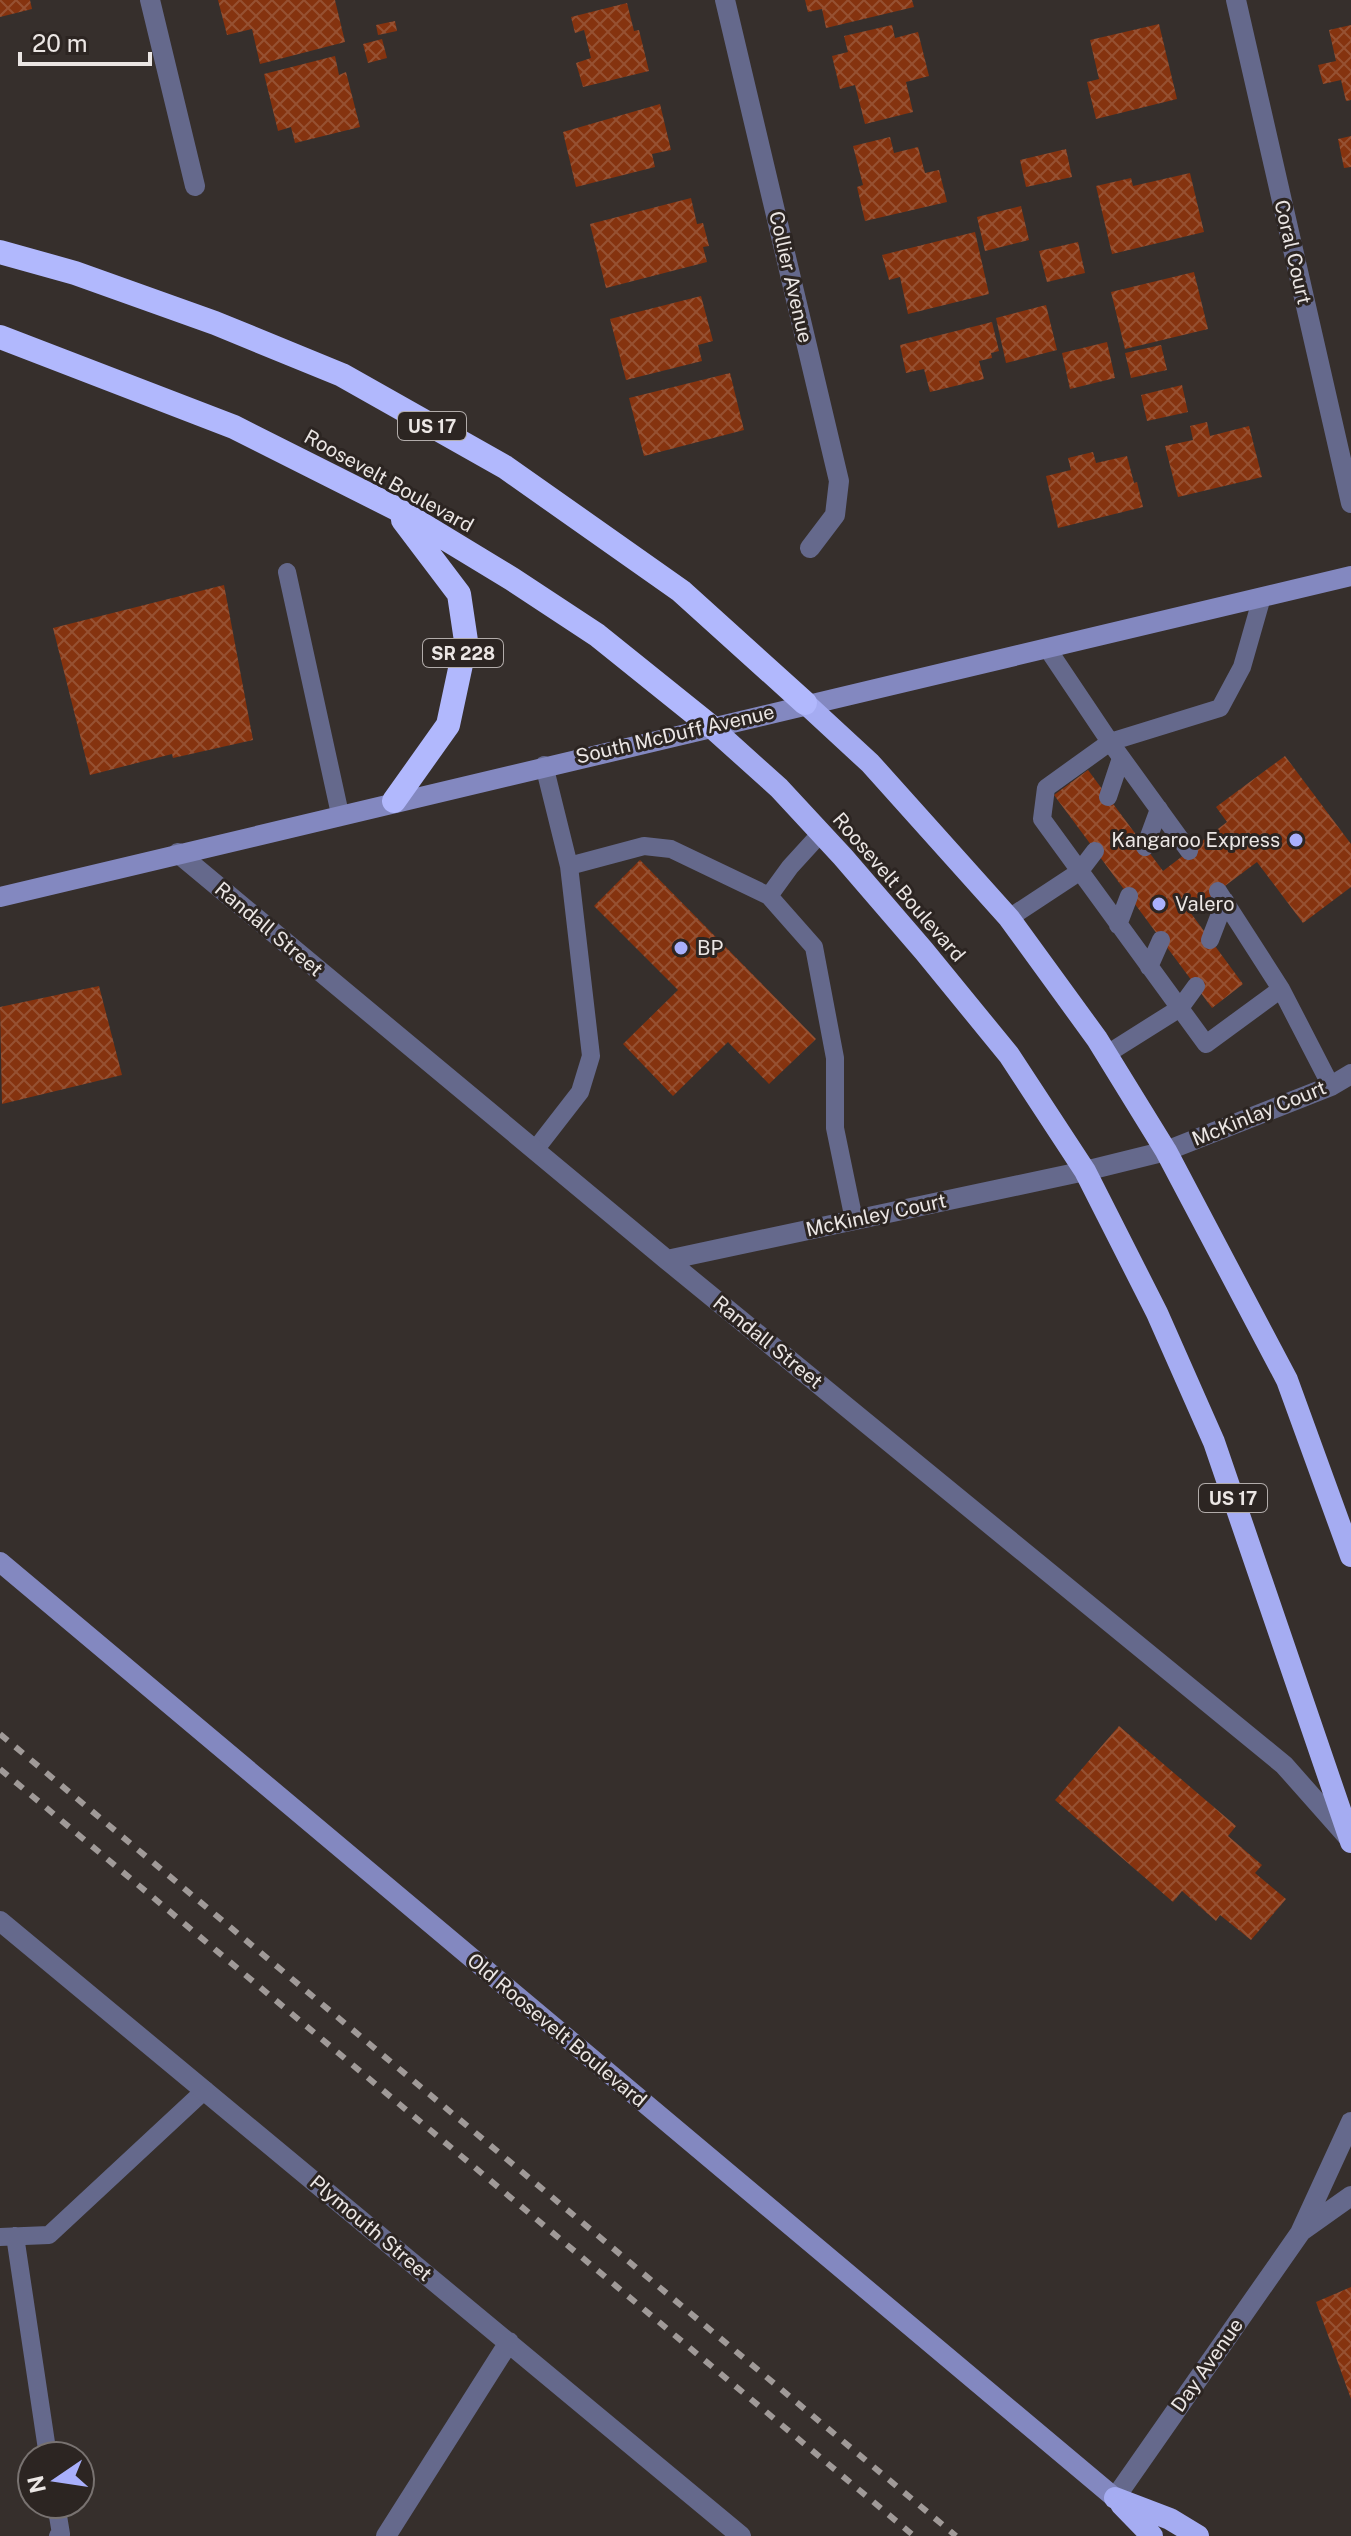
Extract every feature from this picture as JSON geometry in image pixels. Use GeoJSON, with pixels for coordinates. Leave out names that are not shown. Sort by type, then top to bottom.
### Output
{"type":"FeatureCollection","features":[{"type":"Feature","properties":{"kind":"highway","name":"US 17"},"geometry":{"type":"LineString","coordinates":[[0,252],[75,273],[215,323],[356,383],[505,467],[669,582],[870,763],[1009,918],[1107,1054],[1166,1151],[1287,1380],[1351,1556]]}},
{"type":"Feature","properties":{"kind":"highway","name":"Roosevelt Boulevard"},"geometry":{"type":"LineString","coordinates":[[0,337],[234,427],[395,508],[597,635],[709,725],[779,788],[821,833],[1009,1055],[1085,1171],[1157,1313],[1214,1442],[1350,1840]]}},
{"type":"Feature","properties":{"kind":"highway","name":"SR 228"},"geometry":{"type":"LineString","coordinates":[[394,801],[448,725],[466,641],[459,594],[395,508]]}},
{"type":"Feature","properties":{"kind":"highway"},"geometry":{"type":"LineString","coordinates":[[1115,2498],[1152,2536]]}},
{"type":"Feature","properties":{"kind":"highway"},"geometry":{"type":"LineString","coordinates":[[1115,2498],[1170,2519],[1198,2536]]}},
{"type":"Feature","properties":{"kind":"main road","name":"South McDuff Avenue"},"geometry":{"type":"LineString","coordinates":[[0,897],[709,725],[1351,576]]}},
{"type":"Feature","properties":{"kind":"main road","name":"Old Roosevelt Boulevard"},"geometry":{"type":"LineString","coordinates":[[0,1562],[1115,2498]]}},
{"type":"Feature","properties":{"kind":"street"},"geometry":{"type":"LineString","coordinates":[[150,0],[195,186]]}},
{"type":"Feature","properties":{"kind":"street","name":"Collier Avenue"},"geometry":{"type":"LineString","coordinates":[[725,0],[839,481],[835,515],[810,548]]}},
{"type":"Feature","properties":{"kind":"street","name":"Coral Court"},"geometry":{"type":"LineString","coordinates":[[1236,0],[1351,503]]}},
{"type":"Feature","properties":{"kind":"street","name":"Randall Street"},"geometry":{"type":"LineString","coordinates":[[178,853],[667,1260],[1284,1765],[1350,1840]]}},
{"type":"Feature","properties":{"kind":"street","name":"McKinlay Court"},"geometry":{"type":"LineString","coordinates":[[1085,1171],[1166,1151],[1331,1086],[1351,1074]]}},
{"type":"Feature","properties":{"kind":"street","name":"McKinley Court"},"geometry":{"type":"LineString","coordinates":[[667,1260],[1085,1171]]}},
{"type":"Feature","properties":{"kind":"street","name":"Plymouth Street"},"geometry":{"type":"LineString","coordinates":[[0,1921],[741,2536]]}},
{"type":"Feature","properties":{"kind":"street","name":"Day Avenue"},"geometry":{"type":"LineString","coordinates":[[1115,2498],[1300,2233],[1351,2122]]}},
{"type":"Feature","properties":{"kind":"street","name":"Day Avenue"},"geometry":{"type":"LineString","coordinates":[[1300,2233],[1351,2196]]}},
{"type":"Feature","properties":{"kind":"street"},"geometry":{"type":"LineString","coordinates":[[386,2536],[509,2342]]}},
{"type":"Feature","properties":{"kind":"lane"},"geometry":{"type":"LineString","coordinates":[[287,572],[340,814]]}},
{"type":"Feature","properties":{"kind":"lane"},"geometry":{"type":"LineString","coordinates":[[1262,597],[1242,667],[1220,708],[1116,750],[1046,788],[1042,819],[1206,1044],[1281,989]]}},
{"type":"Feature","properties":{"kind":"lane"},"geometry":{"type":"LineString","coordinates":[[1047,648],[1185,850]]}},
{"type":"Feature","properties":{"kind":"lane"},"geometry":{"type":"LineString","coordinates":[[1108,797],[1116,750]]}},
{"type":"Feature","properties":{"kind":"lane"},"geometry":{"type":"LineString","coordinates":[[535,1150],[580,1092],[591,1056],[569,866],[544,765]]}},
{"type":"Feature","properties":{"kind":"lane"},"geometry":{"type":"LineString","coordinates":[[1145,847],[1159,809]]}},
{"type":"Feature","properties":{"kind":"lane"},"geometry":{"type":"LineString","coordinates":[[769,896],[821,833]]}},
{"type":"Feature","properties":{"kind":"lane"},"geometry":{"type":"LineString","coordinates":[[569,866],[644,846],[671,849],[769,896],[814,947],[835,1058],[835,1128],[854,1220]]}},
{"type":"Feature","properties":{"kind":"lane"},"geometry":{"type":"LineString","coordinates":[[1009,918],[1079,872],[1095,851]]}},
{"type":"Feature","properties":{"kind":"lane"},"geometry":{"type":"LineString","coordinates":[[1118,925],[1129,896]]}},
{"type":"Feature","properties":{"kind":"lane"},"geometry":{"type":"LineString","coordinates":[[1210,940],[1222,896],[1281,989],[1331,1086]]}},
{"type":"Feature","properties":{"kind":"lane"},"geometry":{"type":"LineString","coordinates":[[1149,967],[1161,940]]}},
{"type":"Feature","properties":{"kind":"lane"},"geometry":{"type":"LineString","coordinates":[[1107,1054],[1180,1008],[1196,986]]}},
{"type":"Feature","properties":{"kind":"lane"},"geometry":{"type":"LineString","coordinates":[[45,2440],[7,2236],[49,2235],[205,2090]]}},
{"type":"Feature","properties":{"kind":"building"},"geometry":{"type":"Polygon","coordinates":[[[0,0],[30,0],[32,9],[0,17],[0,0]]]}},
{"type":"Feature","properties":{"kind":"building"},"geometry":{"type":"Polygon","coordinates":[[[218,0],[335,0],[345,42],[260,64],[252,29],[227,35],[218,0]]]}},
{"type":"Feature","properties":{"kind":"building"},"geometry":{"type":"Polygon","coordinates":[[[805,0],[912,0],[914,7],[826,28],[822,9],[808,12],[805,0]]]}},
{"type":"Feature","properties":{"kind":"building"},"geometry":{"type":"Polygon","coordinates":[[[627,3],[634,31],[639,30],[649,71],[583,87],[576,63],[591,58],[584,30],[575,33],[571,17],[627,3]]]}},
{"type":"Feature","properties":{"kind":"building"},"geometry":{"type":"Polygon","coordinates":[[[395,21],[397,31],[378,35],[376,25],[395,21]]]}},
{"type":"Feature","properties":{"kind":"building"},"geometry":{"type":"Polygon","coordinates":[[[1159,24],[1177,99],[1096,119],[1087,82],[1099,79],[1090,40],[1159,24]]]}},
{"type":"Feature","properties":{"kind":"building"},"geometry":{"type":"Polygon","coordinates":[[[892,25],[895,38],[918,32],[929,76],[906,82],[913,112],[865,124],[855,85],[840,89],[832,56],[848,52],[844,36],[892,25]]]}},
{"type":"Feature","properties":{"kind":"building"},"geometry":{"type":"Polygon","coordinates":[[[1351,25],[1351,100],[1346,101],[1341,80],[1323,84],[1318,65],[1336,61],[1329,30],[1351,25]]]}},
{"type":"Feature","properties":{"kind":"building"},"geometry":{"type":"Polygon","coordinates":[[[382,39],[387,58],[368,63],[363,44],[382,39]]]}},
{"type":"Feature","properties":{"kind":"building"},"geometry":{"type":"Polygon","coordinates":[[[335,56],[339,75],[346,72],[360,127],[295,143],[291,127],[278,131],[264,74],[335,56]]]}},
{"type":"Feature","properties":{"kind":"building"},"geometry":{"type":"Polygon","coordinates":[[[660,104],[671,150],[652,154],[655,167],[576,187],[563,132],[660,104]]]}},
{"type":"Feature","properties":{"kind":"building"},"geometry":{"type":"Polygon","coordinates":[[[1351,136],[1351,167],[1344,168],[1338,139],[1351,136]]]}},
{"type":"Feature","properties":{"kind":"building"},"geometry":{"type":"Polygon","coordinates":[[[890,137],[894,153],[918,147],[925,173],[939,170],[947,202],[865,221],[857,187],[863,185],[853,146],[890,137]]]}},
{"type":"Feature","properties":{"kind":"building"},"geometry":{"type":"Polygon","coordinates":[[[1066,149],[1072,177],[1026,187],[1020,160],[1066,149]]]}},
{"type":"Feature","properties":{"kind":"building"},"geometry":{"type":"Polygon","coordinates":[[[1190,173],[1204,232],[1112,254],[1096,186],[1131,178],[1133,186],[1190,173]]]}},
{"type":"Feature","properties":{"kind":"building"},"geometry":{"type":"Polygon","coordinates":[[[691,198],[697,224],[703,223],[709,246],[703,247],[707,262],[606,288],[590,224],[691,198]]]}},
{"type":"Feature","properties":{"kind":"building"},"geometry":{"type":"Polygon","coordinates":[[[1021,206],[1029,240],[985,251],[977,217],[1021,206]]]}},
{"type":"Feature","properties":{"kind":"building"},"geometry":{"type":"Polygon","coordinates":[[[975,232],[989,294],[908,314],[900,277],[889,280],[882,255],[975,232]]]}},
{"type":"Feature","properties":{"kind":"building"},"geometry":{"type":"Polygon","coordinates":[[[1078,242],[1085,273],[1047,282],[1039,251],[1078,242]]]}},
{"type":"Feature","properties":{"kind":"building"},"geometry":{"type":"Polygon","coordinates":[[[1194,272],[1208,329],[1125,349],[1111,292],[1194,272]]]}},
{"type":"Feature","properties":{"kind":"building"},"geometry":{"type":"Polygon","coordinates":[[[701,296],[713,341],[698,345],[702,361],[626,380],[610,319],[701,296]]]}},
{"type":"Feature","properties":{"kind":"building"},"geometry":{"type":"Polygon","coordinates":[[[1046,305],[1057,350],[1006,363],[996,318],[1046,305]]]}},
{"type":"Feature","properties":{"kind":"building"},"geometry":{"type":"Polygon","coordinates":[[[992,322],[999,351],[991,353],[992,358],[979,361],[984,379],[930,392],[924,369],[906,373],[900,345],[992,322]]]}},
{"type":"Feature","properties":{"kind":"building"},"geometry":{"type":"Polygon","coordinates":[[[1107,342],[1115,378],[1070,389],[1062,353],[1107,342]]]}},
{"type":"Feature","properties":{"kind":"building"},"geometry":{"type":"Polygon","coordinates":[[[1161,345],[1167,370],[1131,378],[1125,353],[1161,345]]]}},
{"type":"Feature","properties":{"kind":"building"},"geometry":{"type":"Polygon","coordinates":[[[730,373],[744,430],[644,456],[629,398],[730,373]]]}},
{"type":"Feature","properties":{"kind":"building"},"geometry":{"type":"Polygon","coordinates":[[[1182,385],[1188,412],[1147,421],[1141,395],[1182,385]]]}},
{"type":"Feature","properties":{"kind":"building"},"geometry":{"type":"Polygon","coordinates":[[[1207,422],[1210,436],[1249,426],[1262,477],[1178,497],[1165,446],[1193,440],[1190,426],[1207,422]]]}},
{"type":"Feature","properties":{"kind":"building"},"geometry":{"type":"Polygon","coordinates":[[[1093,452],[1096,463],[1127,456],[1143,507],[1058,528],[1046,476],[1071,470],[1068,458],[1093,452]]]}},
{"type":"Feature","properties":{"kind":"building"},"geometry":{"type":"Polygon","coordinates":[[[224,585],[253,740],[173,758],[172,754],[90,775],[53,628],[224,585]]]}},
{"type":"Feature","properties":{"kind":"building"},"geometry":{"type":"Polygon","coordinates":[[[1285,756],[1351,844],[1351,887],[1303,923],[1257,862],[1190,912],[1243,984],[1212,1008],[1054,795],[1088,770],[1163,871],[1227,822],[1216,807],[1285,756]]]}},
{"type":"Feature","properties":{"kind":"building","name":"BP"},"geometry":{"type":"Polygon","coordinates":[[[640,860],[816,1039],[769,1084],[728,1042],[673,1096],[623,1044],[678,990],[594,906],[640,860]]]}},
{"type":"Feature","properties":{"kind":"building"},"geometry":{"type":"Polygon","coordinates":[[[99,986],[122,1075],[2,1104],[0,1007],[99,986]]]}},
{"type":"Feature","properties":{"kind":"building"},"geometry":{"type":"Polygon","coordinates":[[[1119,1726],[1236,1826],[1228,1836],[1262,1865],[1255,1873],[1286,1899],[1251,1940],[1220,1915],[1216,1921],[1182,1891],[1173,1902],[1055,1800],[1119,1726]]]}},
{"type":"Feature","properties":{"kind":"building"},"geometry":{"type":"Polygon","coordinates":[[[1351,2287],[1351,2399],[1316,2302],[1351,2287]]]}},
{"type":"Feature","properties":{"kind":"railway"},"geometry":{"type":"LineString","coordinates":[[0,1734],[956,2536]]}},
{"type":"Feature","properties":{"kind":"railway"},"geometry":{"type":"LineString","coordinates":[[0,1769],[914,2536]]}},
{"type":"Feature","properties":{"kind":"place","name":"Kangaroo Express"},"geometry":{"type":"Point","coordinates":[1296,840]}},
{"type":"Feature","properties":{"kind":"place","name":"Valero"},"geometry":{"type":"Point","coordinates":[1159,904]}},
{"type":"Feature","properties":{"kind":"place","name":"BP"},"geometry":{"type":"Point","coordinates":[681,948]}}]}
